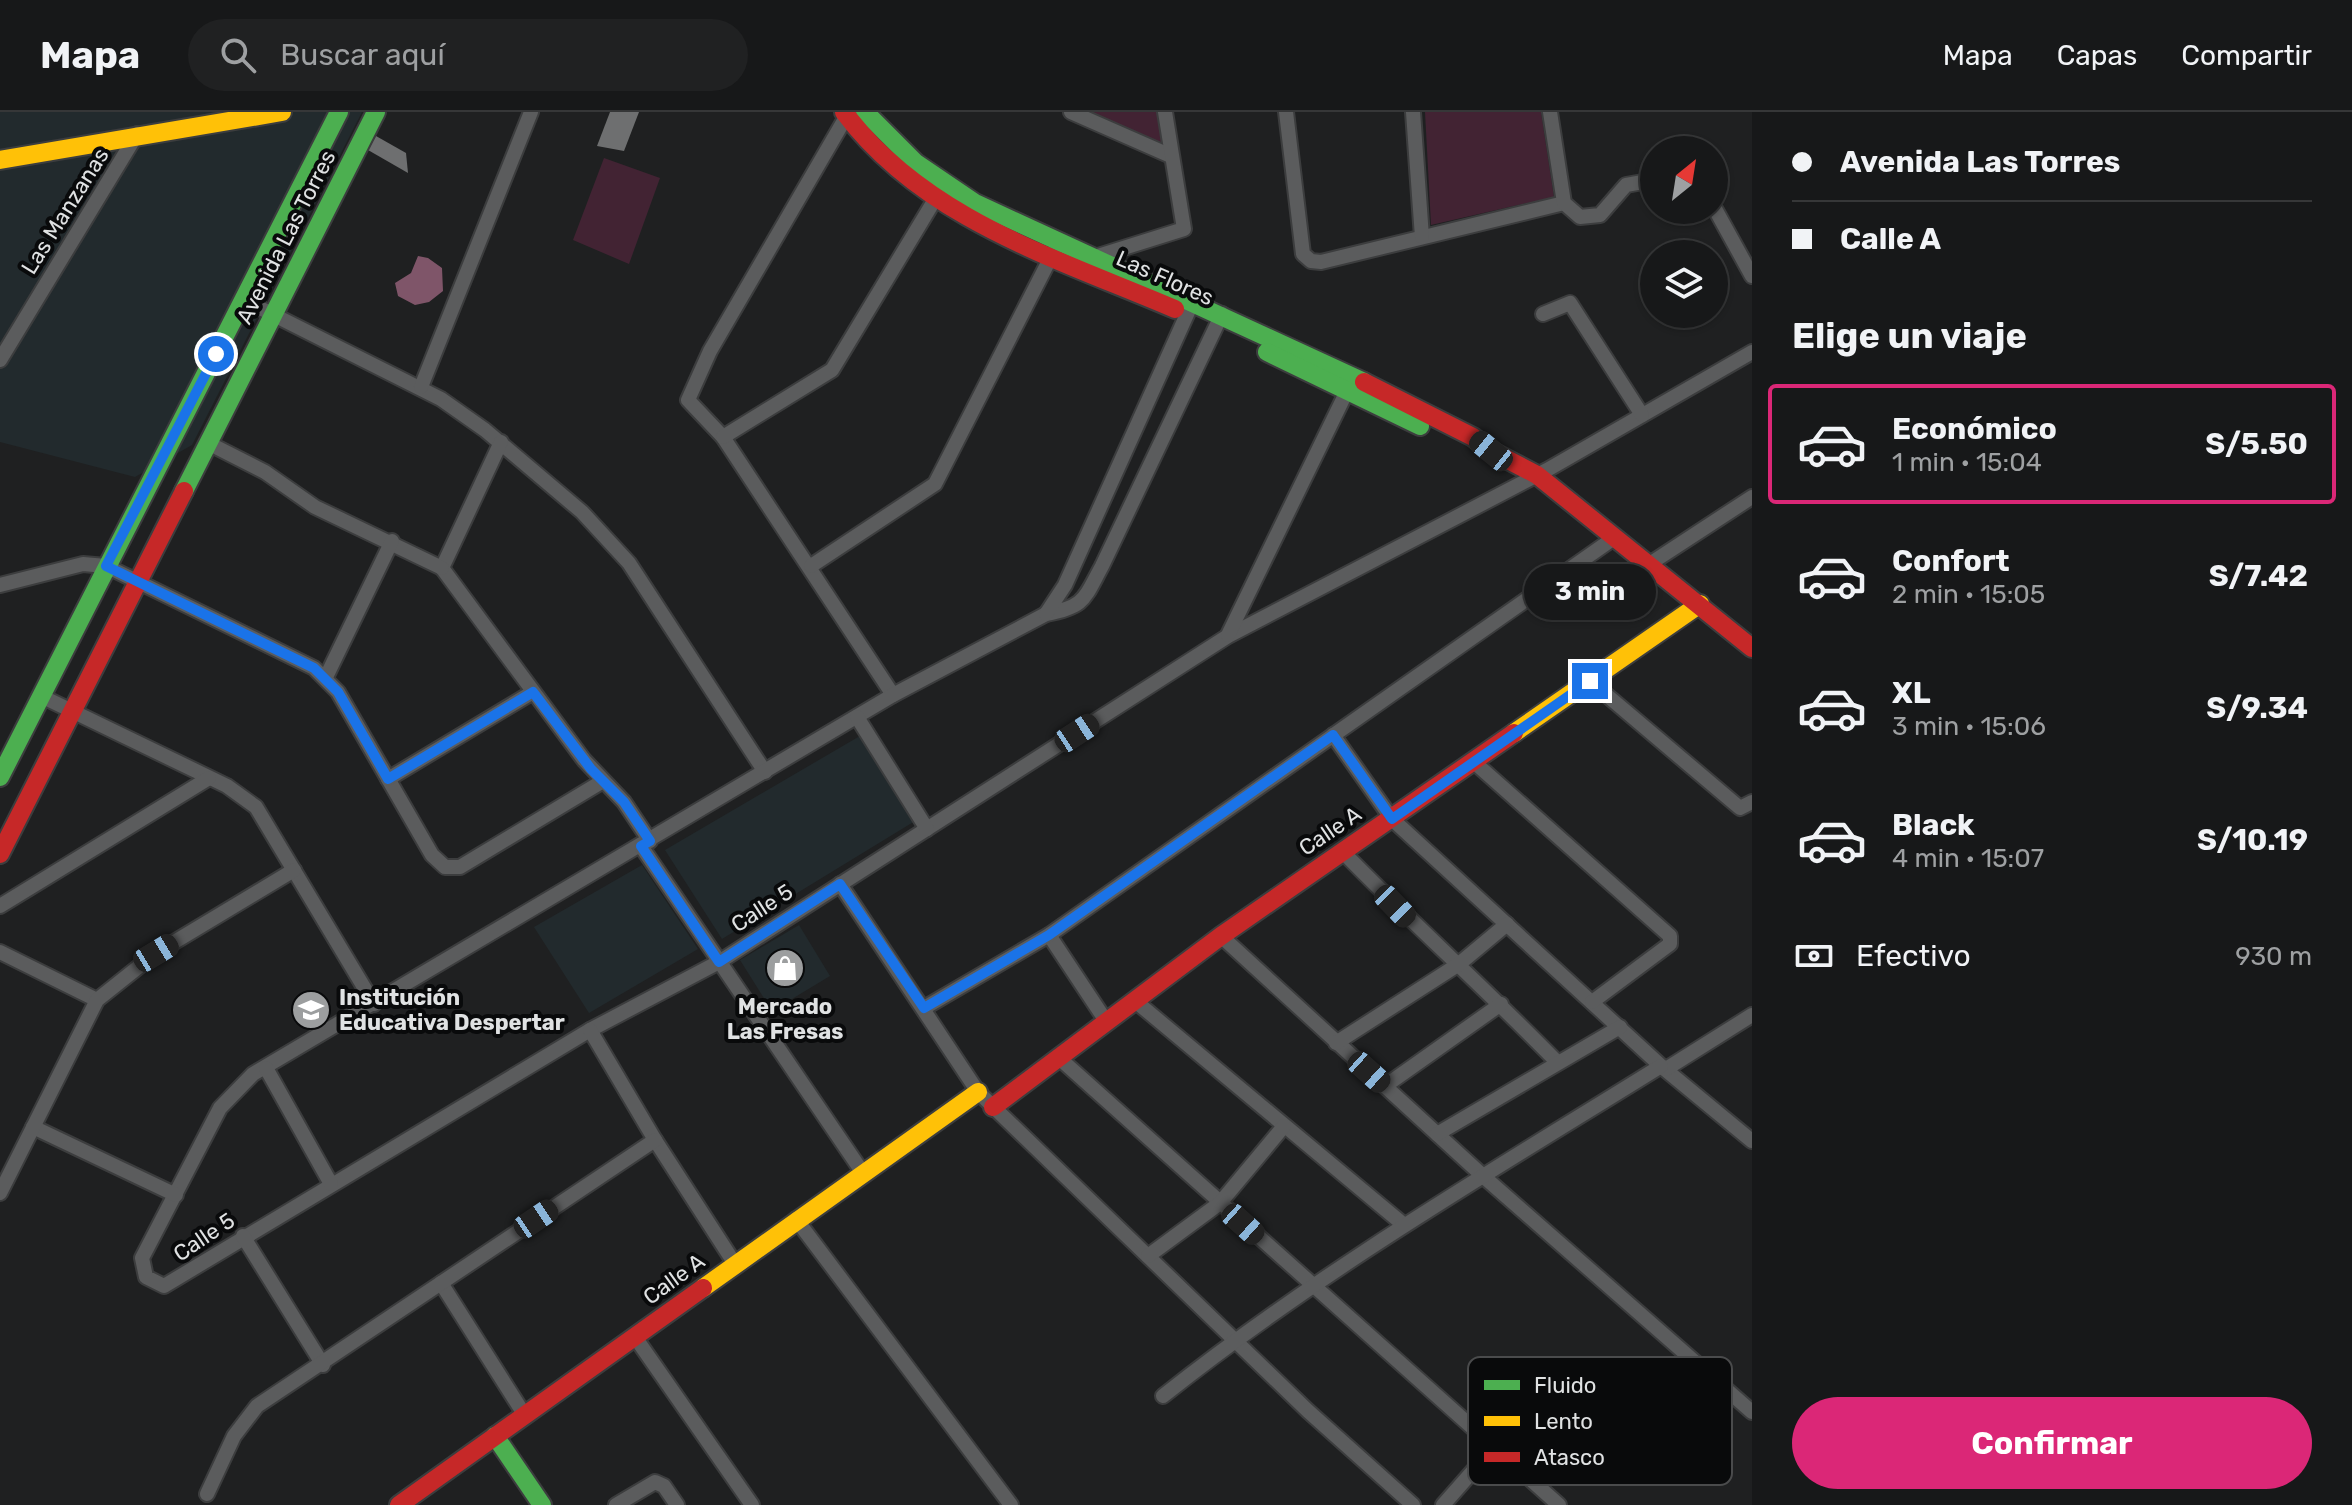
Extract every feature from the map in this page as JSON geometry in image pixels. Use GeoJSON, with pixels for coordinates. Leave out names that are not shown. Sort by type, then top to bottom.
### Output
{"type":"FeatureCollection","features":[{"type":"Feature","properties":{"kind":"street"},"geometry":{"type":"LineString","coordinates":[[0,160],[217,112]]}},
{"type":"Feature","properties":{"kind":"street"},"geometry":{"type":"LineString","coordinates":[[0,149],[282,112]]}},
{"type":"Feature","properties":{"kind":"street","name":"Avenida Las Torres"},"geometry":{"type":"LineString","coordinates":[[0,777],[339,112]]}},
{"type":"Feature","properties":{"kind":"street","name":"Avenida Las Torres"},"geometry":{"type":"LineString","coordinates":[[0,854],[376,112]]}},
{"type":"Feature","properties":{"kind":"street"},"geometry":{"type":"LineString","coordinates":[[421,387],[531,112]]}},
{"type":"Feature","properties":{"kind":"street","name":"Las Flores"},"geometry":{"type":"LineString","coordinates":[[865,112],[892,145],[942,184],[1056,247],[1098,256],[1190,308]]}},
{"type":"Feature","properties":{"kind":"street"},"geometry":{"type":"LineString","coordinates":[[1071,112],[1171,156]]}},
{"type":"Feature","properties":{"kind":"street"},"geometry":{"type":"LineString","coordinates":[[1098,256],[1184,229],[1165,112]]}},
{"type":"Feature","properties":{"kind":"street"},"geometry":{"type":"LineString","coordinates":[[1286,112],[1303,254],[1311,261],[1321,262],[1564,203]]}},
{"type":"Feature","properties":{"kind":"street"},"geometry":{"type":"LineString","coordinates":[[1413,112],[1422,237]]}},
{"type":"Feature","properties":{"kind":"street"},"geometry":{"type":"LineString","coordinates":[[1550,112],[1564,203],[1580,217],[1600,215],[1626,185],[1640,182]]}},
{"type":"Feature","properties":{"kind":"street"},"geometry":{"type":"LineString","coordinates":[[846,113],[710,351],[688,400],[723,437],[811,566],[893,695]]}},
{"type":"Feature","properties":{"kind":"street","name":"Las Flores"},"geometry":{"type":"LineString","coordinates":[[846,113],[882,160],[934,201],[1056,247],[1419,409],[1473,437],[1491,451],[1537,475],[1752,648]]}},
{"type":"Feature","properties":{"kind":"street","name":"Las Manzanas"},"geometry":{"type":"LineString","coordinates":[[0,360],[6,339],[137,132]]}},
{"type":"Feature","properties":{"kind":"street"},"geometry":{"type":"LineString","coordinates":[[723,437],[832,370],[934,201]]}},
{"type":"Feature","properties":{"kind":"street"},"geometry":{"type":"LineString","coordinates":[[1723,224],[1752,276]]}},
{"type":"Feature","properties":{"kind":"street"},"geometry":{"type":"LineString","coordinates":[[811,566],[935,484],[1056,247]]}},
{"type":"Feature","properties":{"kind":"street"},"geometry":{"type":"LineString","coordinates":[[244,300],[421,387],[501,442],[613,543],[685,646],[765,772]]}},
{"type":"Feature","properties":{"kind":"street"},"geometry":{"type":"LineString","coordinates":[[1543,314],[1570,303],[1642,415]]}},
{"type":"Feature","properties":{"kind":"street"},"geometry":{"type":"LineString","coordinates":[[1046,614],[1065,585],[1190,308]]}},
{"type":"Feature","properties":{"kind":"street","name":"Las Flores"},"geometry":{"type":"LineString","coordinates":[[1218,321],[1347,391],[1470,449],[1491,451]]}},
{"type":"Feature","properties":{"kind":"street","name":"Calle 5"},"geometry":{"type":"LineString","coordinates":[[1218,321],[1086,595],[1072,609],[1046,614],[893,695],[241,1084],[220,1108],[142,1258],[143,1272],[152,1282],[171,1284],[243,1236],[590,1030],[719,962],[1228,636],[1537,475],[1752,352]]}},
{"type":"Feature","properties":{"kind":"street"},"geometry":{"type":"LineString","coordinates":[[1228,636],[1347,391]]}},
{"type":"Feature","properties":{"kind":"street"},"geometry":{"type":"LineString","coordinates":[[442,568],[501,442]]}},
{"type":"Feature","properties":{"kind":"street"},"geometry":{"type":"LineString","coordinates":[[208,443],[265,472],[315,507],[392,541],[442,568],[533,692],[603,781],[624,802],[719,962],[863,1173]]}},
{"type":"Feature","properties":{"kind":"street"},"geometry":{"type":"LineString","coordinates":[[1648,565],[1752,497]]}},
{"type":"Feature","properties":{"kind":"street"},"geometry":{"type":"LineString","coordinates":[[924,1008],[1049,935],[1614,538]]}},
{"type":"Feature","properties":{"kind":"street"},"geometry":{"type":"LineString","coordinates":[[326,677],[392,541]]}},
{"type":"Feature","properties":{"kind":"street"},"geometry":{"type":"LineString","coordinates":[[0,585],[83,564],[106,566],[295,658],[326,677],[338,692],[432,855],[441,865],[454,869],[603,781]]}},
{"type":"Feature","properties":{"kind":"street","name":"Calle A"},"geometry":{"type":"LineString","coordinates":[[993,1107],[1221,936],[1700,604]]}},
{"type":"Feature","properties":{"kind":"street"},"geometry":{"type":"LineString","coordinates":[[1590,681],[1740,808],[1752,802]]}},
{"type":"Feature","properties":{"kind":"street"},"geometry":{"type":"LineString","coordinates":[[388,779],[533,692]]}},
{"type":"Feature","properties":{"kind":"street"},"geometry":{"type":"LineString","coordinates":[[41,696],[238,792],[256,807],[374,1004]]}},
{"type":"Feature","properties":{"kind":"street"},"geometry":{"type":"LineString","coordinates":[[857,717],[927,829]]}},
{"type":"Feature","properties":{"kind":"street"},"geometry":{"type":"LineString","coordinates":[[1333,735],[1392,819],[1664,1068],[1752,1141]]}},
{"type":"Feature","properties":{"kind":"street"},"geometry":{"type":"LineString","coordinates":[[1474,762],[1670,936],[1670,944],[1592,1002]]}},
{"type":"Feature","properties":{"kind":"street"},"geometry":{"type":"LineString","coordinates":[[0,906],[209,778]]}},
{"type":"Feature","properties":{"kind":"street"},"geometry":{"type":"LineString","coordinates":[[1342,851],[1557,1062]]}},
{"type":"Feature","properties":{"kind":"street"},"geometry":{"type":"LineString","coordinates":[[0,1193],[97,1000],[156,953],[294,870]]}},
{"type":"Feature","properties":{"kind":"street"},"geometry":{"type":"LineString","coordinates":[[840,884],[978,1092],[1234,1339],[1413,1505]]}},
{"type":"Feature","properties":{"kind":"street"},"geometry":{"type":"LineString","coordinates":[[1336,1043],[1459,964],[1507,924]]}},
{"type":"Feature","properties":{"kind":"street"},"geometry":{"type":"LineString","coordinates":[[1049,935],[1106,1021]]}},
{"type":"Feature","properties":{"kind":"street"},"geometry":{"type":"LineString","coordinates":[[1221,936],[1483,1176],[1689,1357]]}},
{"type":"Feature","properties":{"kind":"street"},"geometry":{"type":"LineString","coordinates":[[0,952],[97,1000]]}},
{"type":"Feature","properties":{"kind":"street"},"geometry":{"type":"LineString","coordinates":[[1134,1000],[1404,1225]]}},
{"type":"Feature","properties":{"kind":"street"},"geometry":{"type":"LineString","coordinates":[[1385,1086],[1501,1004]]}},
{"type":"Feature","properties":{"kind":"street"},"geometry":{"type":"LineString","coordinates":[[1163,1396],[1234,1339],[1404,1225],[1752,1015]]}},
{"type":"Feature","properties":{"kind":"street"},"geometry":{"type":"LineString","coordinates":[[1437,1134],[1620,1027]]}},
{"type":"Feature","properties":{"kind":"street"},"geometry":{"type":"LineString","coordinates":[[590,1030],[655,1140],[735,1264]]}},
{"type":"Feature","properties":{"kind":"street"},"geometry":{"type":"LineString","coordinates":[[1058,1057],[1468,1424]]}},
{"type":"Feature","properties":{"kind":"street"},"geometry":{"type":"LineString","coordinates":[[266,1068],[331,1184]]}},
{"type":"Feature","properties":{"kind":"street","name":"Calle A"},"geometry":{"type":"LineString","coordinates":[[399,1505],[978,1092]]}},
{"type":"Feature","properties":{"kind":"street"},"geometry":{"type":"LineString","coordinates":[[1148,1256],[1220,1203],[1284,1126]]}},
{"type":"Feature","properties":{"kind":"street"},"geometry":{"type":"LineString","coordinates":[[33,1127],[176,1195]]}},
{"type":"Feature","properties":{"kind":"street"},"geometry":{"type":"LineString","coordinates":[[207,1494],[234,1436],[249,1414],[655,1140]]}},
{"type":"Feature","properties":{"kind":"street"},"geometry":{"type":"LineString","coordinates":[[796,1219],[1011,1505]]}},
{"type":"Feature","properties":{"kind":"street"},"geometry":{"type":"LineString","coordinates":[[243,1236],[323,1365]]}},
{"type":"Feature","properties":{"kind":"street"},"geometry":{"type":"LineString","coordinates":[[441,1283],[524,1414]]}},
{"type":"Feature","properties":{"kind":"street"},"geometry":{"type":"LineString","coordinates":[[635,1337],[752,1505]]}},
{"type":"Feature","properties":{"kind":"street"},"geometry":{"type":"LineString","coordinates":[[1732,1394],[1752,1412]]}},
{"type":"Feature","properties":{"kind":"street"},"geometry":{"type":"LineString","coordinates":[[495,1436],[542,1505]]}},
{"type":"Feature","properties":{"kind":"street"},"geometry":{"type":"LineString","coordinates":[[1443,1505],[1468,1477]]}},
{"type":"Feature","properties":{"kind":"street"},"geometry":{"type":"LineString","coordinates":[[616,1505],[655,1482],[664,1486],[677,1505]]}},
{"type":"Feature","properties":{"kind":"street"},"geometry":{"type":"LineString","coordinates":[[1537,1485],[1559,1505]]}},
{"type":"Feature","properties":{"kind":"shaded area"},"geometry":{"type":"Polygon","coordinates":[[[0,112],[362,112],[192,445],[135,477],[0,442],[0,112]]]}},
{"type":"Feature","properties":{"kind":"shaded area"},"geometry":{"type":"Polygon","coordinates":[[[1080,112],[1160,112],[1165,149],[1080,112]]]}},
{"type":"Feature","properties":{"kind":"shaded area"},"geometry":{"type":"Polygon","coordinates":[[[1425,112],[1541,112],[1554,197],[1431,225],[1425,112]]]}},
{"type":"Feature","properties":{"kind":"shaded area"},"geometry":{"type":"Polygon","coordinates":[[[604,158],[660,178],[629,264],[573,240],[604,158]]]}},
{"type":"Feature","properties":{"kind":"shaded area"},"geometry":{"type":"Polygon","coordinates":[[[418,256],[428,258],[442,268],[443,291],[429,302],[415,305],[398,296],[395,283],[411,273],[418,256]]]}},
{"type":"Feature","properties":{"kind":"shaded area"},"geometry":{"type":"Polygon","coordinates":[[[865,733],[915,821],[722,939],[665,850],[865,733]]]}},
{"type":"Feature","properties":{"kind":"shaded area"},"geometry":{"type":"Polygon","coordinates":[[[642,865],[698,949],[589,1013],[534,927],[642,865]]]}},
{"type":"Feature","properties":{"kind":"shaded area","name":"Mercado Las Fresas"},"geometry":{"type":"Polygon","coordinates":[[[799,925],[830,976],[772,1011],[740,960],[799,925]]]}},
{"type":"Feature","properties":{"kind":"building"},"geometry":{"type":"Polygon","coordinates":[[[610,112],[639,112],[624,151],[597,146],[610,112]]]}},
{"type":"Feature","properties":{"kind":"building"},"geometry":{"type":"Polygon","coordinates":[[[376,136],[406,153],[408,173],[368,150],[376,136]]]}},
{"type":"Feature","properties":{"kind":"traffic: fast"},"geometry":{"type":"LineString","coordinates":[[0,777],[339,112]]}},
{"type":"Feature","properties":{"kind":"traffic: fast"},"geometry":{"type":"LineString","coordinates":[[184,491],[376,112]]}},
{"type":"Feature","properties":{"kind":"traffic: fast"},"geometry":{"type":"LineString","coordinates":[[865,112],[916,163],[975,203],[1364,382]]}},
{"type":"Feature","properties":{"kind":"traffic: fast"},"geometry":{"type":"LineString","coordinates":[[1267,352],[1420,426]]}},
{"type":"Feature","properties":{"kind":"traffic: fast"},"geometry":{"type":"LineString","coordinates":[[495,1436],[542,1505]]}},
{"type":"Feature","properties":{"kind":"traffic: slow"},"geometry":{"type":"LineString","coordinates":[[0,160],[282,112]]}},
{"type":"Feature","properties":{"kind":"traffic: slow"},"geometry":{"type":"LineString","coordinates":[[1514,733],[1700,604]]}},
{"type":"Feature","properties":{"kind":"traffic: slow"},"geometry":{"type":"LineString","coordinates":[[703,1288],[978,1092]]}},
{"type":"Feature","properties":{"kind":"traffic: jam"},"geometry":{"type":"LineString","coordinates":[[844,112],[876,149],[913,181],[953,208],[995,232],[1175,309]]}},
{"type":"Feature","properties":{"kind":"traffic: jam"},"geometry":{"type":"LineString","coordinates":[[1364,382],[1473,437],[1491,451],[1537,475],[1752,648]]}},
{"type":"Feature","properties":{"kind":"traffic: jam"},"geometry":{"type":"LineString","coordinates":[[0,854],[184,491]]}},
{"type":"Feature","properties":{"kind":"traffic: jam"},"geometry":{"type":"LineString","coordinates":[[993,1107],[1221,936],[1514,733]]}},
{"type":"Feature","properties":{"kind":"traffic: jam"},"geometry":{"type":"LineString","coordinates":[[399,1505],[703,1288]]}},
{"type":"Feature","properties":{"kind":"place","name":"Mercado Las Fresas"},"geometry":{"type":"Point","coordinates":[785,968]}},
{"type":"Feature","properties":{"kind":"place","name":"Institución Educativa Despertar"},"geometry":{"type":"Point","coordinates":[311,1010]}},
{"type":"Feature","properties":{"kind":"route"},"geometry":{"type":"LineString","coordinates":[[216,354],[106,566],[295,658],[326,677],[338,692],[388,779],[533,692],[591,769],[632,813],[650,841],[641,846],[719,962],[840,884],[924,1008],[1049,935],[1333,735],[1392,819],[1590,681]]}}]}
